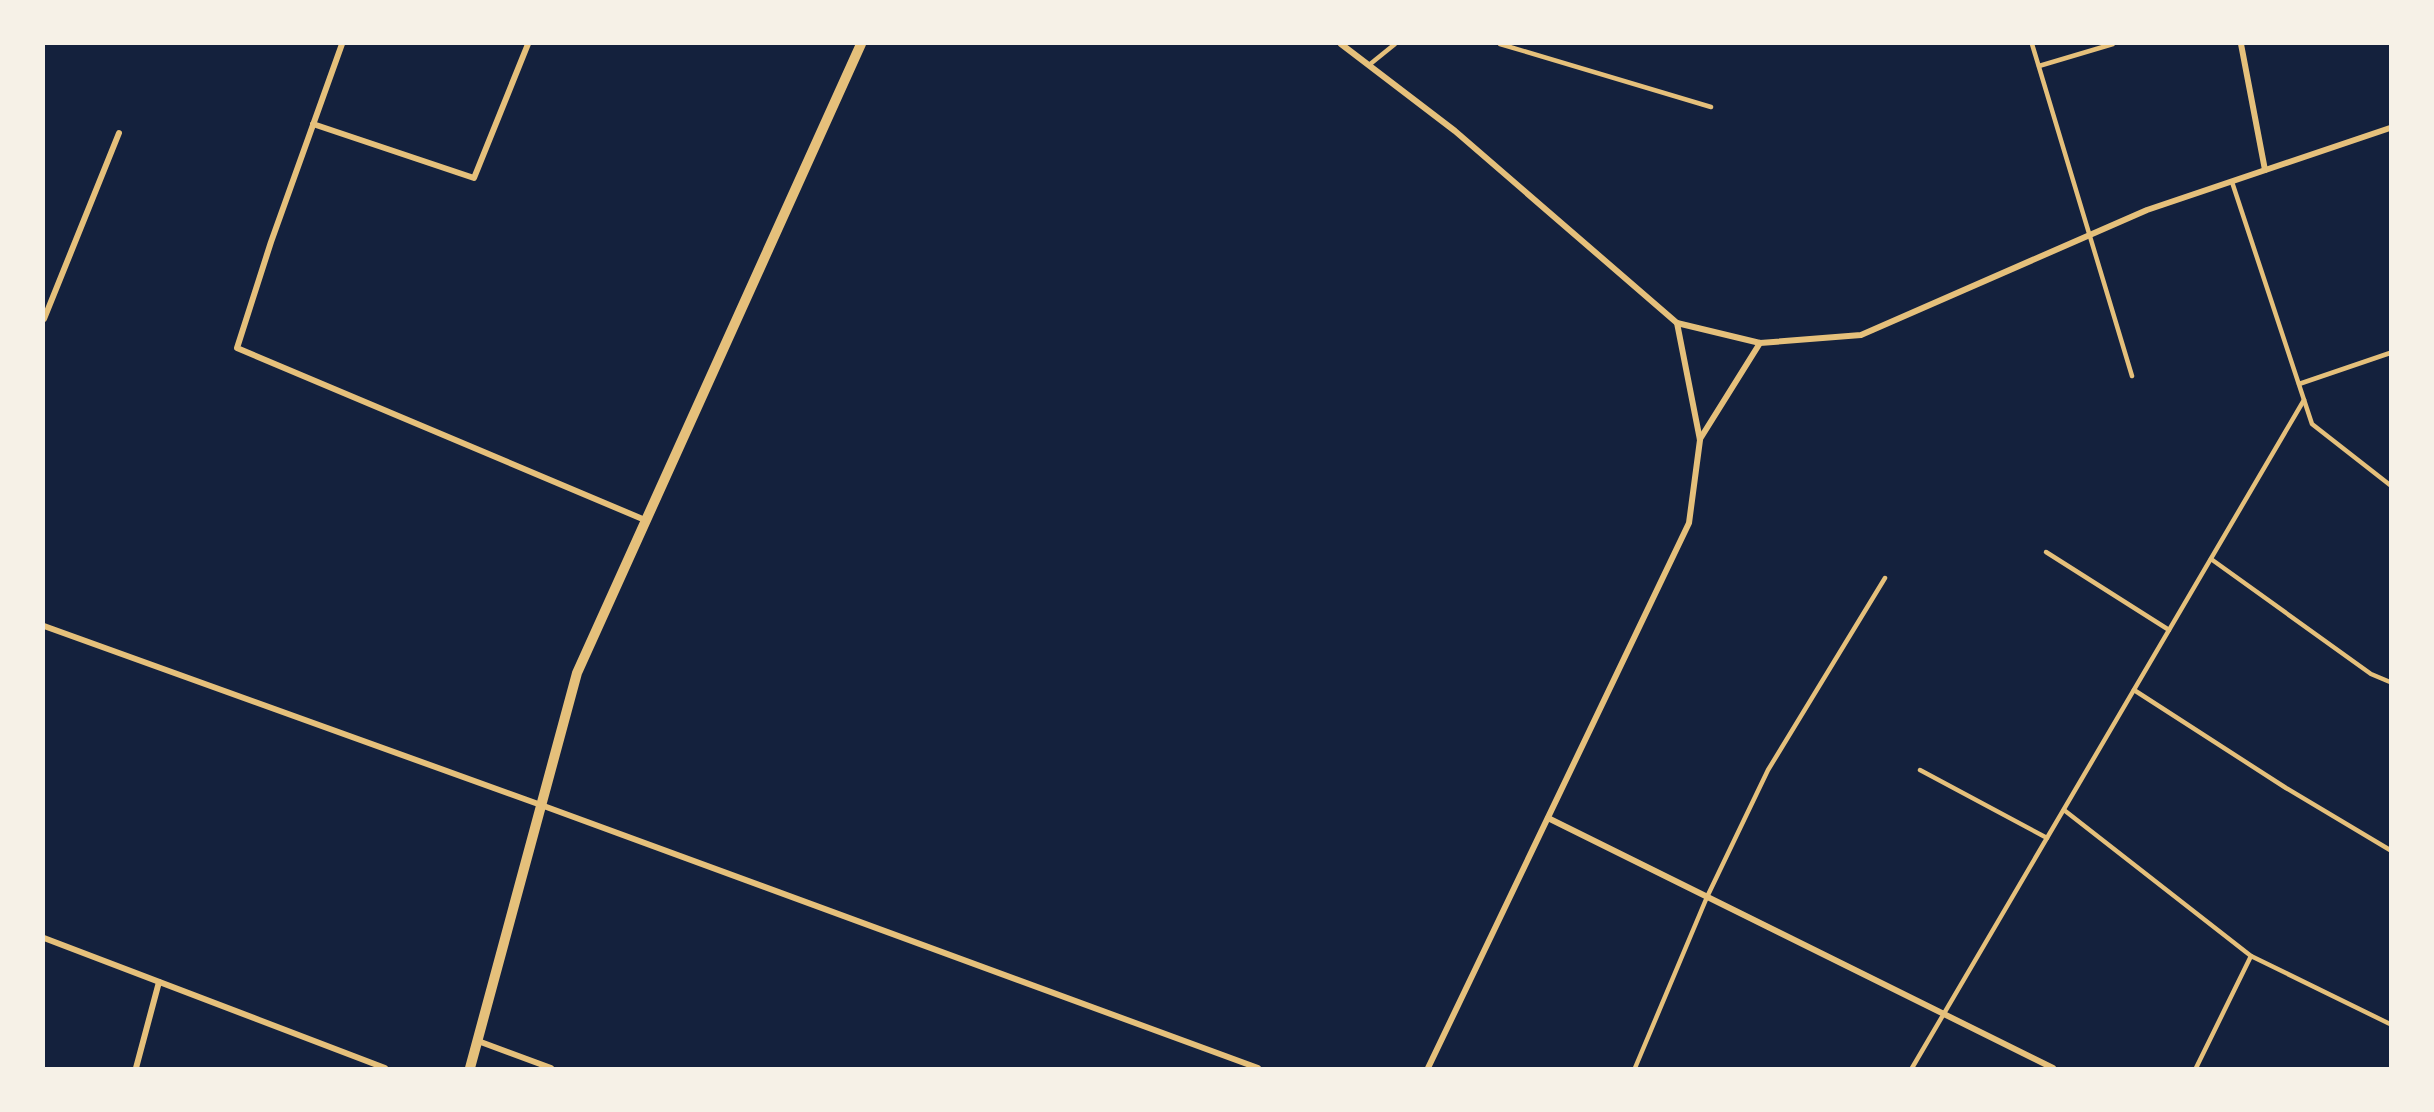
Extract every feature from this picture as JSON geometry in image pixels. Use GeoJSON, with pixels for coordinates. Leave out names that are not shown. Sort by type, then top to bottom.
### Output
{"type":"FeatureCollection","features":[{"type":"Feature","properties":{"kind":"street"},"geometry":{"type":"LineString","coordinates":[[342,44],[237,348],[645,520]]}},
{"type":"Feature","properties":{"kind":"street"},"geometry":{"type":"LineString","coordinates":[[313,124],[474,178],[528,44]]}},
{"type":"Feature","properties":{"kind":"street"},"geometry":{"type":"LineString","coordinates":[[470,1068],[577,673],[861,44]]}},
{"type":"Feature","properties":{"kind":"street"},"geometry":{"type":"LineString","coordinates":[[1341,44],[1455,131],[1677,323],[1760,344],[1861,335],[2147,210],[2391,128]]}},
{"type":"Feature","properties":{"kind":"street"},"geometry":{"type":"LineString","coordinates":[[2241,44],[2265,170]]}},
{"type":"Feature","properties":{"kind":"street"},"geometry":{"type":"LineString","coordinates":[[44,319],[119,134]]}},
{"type":"Feature","properties":{"kind":"street"},"geometry":{"type":"LineString","coordinates":[[1428,1068],[1689,523],[1700,440],[1677,323]]}},
{"type":"Feature","properties":{"kind":"street"},"geometry":{"type":"LineString","coordinates":[[1700,440],[1760,344]]}},
{"type":"Feature","properties":{"kind":"street"},"geometry":{"type":"LineString","coordinates":[[44,626],[541,805],[1258,1068]]}},
{"type":"Feature","properties":{"kind":"street"},"geometry":{"type":"LineString","coordinates":[[1548,818],[2053,1068]]}},
{"type":"Feature","properties":{"kind":"street"},"geometry":{"type":"LineString","coordinates":[[44,938],[385,1068]]}},
{"type":"Feature","properties":{"kind":"street"},"geometry":{"type":"LineString","coordinates":[[136,1068],[159,982]]}},
{"type":"Feature","properties":{"kind":"street"},"geometry":{"type":"LineString","coordinates":[[478,1041],[551,1068]]}},
{"type":"Feature","properties":{"kind":"lane"},"geometry":{"type":"LineString","coordinates":[[1370,65],[1395,44]]}},
{"type":"Feature","properties":{"kind":"lane"},"geometry":{"type":"LineString","coordinates":[[1500,44],[1711,107]]}},
{"type":"Feature","properties":{"kind":"lane"},"geometry":{"type":"LineString","coordinates":[[2032,44],[2132,376]]}},
{"type":"Feature","properties":{"kind":"lane"},"geometry":{"type":"LineString","coordinates":[[2039,66],[2112,44]]}},
{"type":"Feature","properties":{"kind":"lane"},"geometry":{"type":"LineString","coordinates":[[2232,182],[2312,424],[2391,485]]}},
{"type":"Feature","properties":{"kind":"lane"},"geometry":{"type":"LineString","coordinates":[[2299,384],[2391,353]]}},
{"type":"Feature","properties":{"kind":"lane"},"geometry":{"type":"LineString","coordinates":[[1912,1068],[2304,400]]}},
{"type":"Feature","properties":{"kind":"lane"},"geometry":{"type":"LineString","coordinates":[[2046,552],[2169,630]]}},
{"type":"Feature","properties":{"kind":"lane"},"geometry":{"type":"LineString","coordinates":[[2211,559],[2371,674],[2391,682]]}},
{"type":"Feature","properties":{"kind":"lane"},"geometry":{"type":"LineString","coordinates":[[1635,1068],[1707,897],[1768,770],[1885,578]]}},
{"type":"Feature","properties":{"kind":"lane"},"geometry":{"type":"LineString","coordinates":[[2134,690],[2286,788],[2391,850]]}},
{"type":"Feature","properties":{"kind":"lane"},"geometry":{"type":"LineString","coordinates":[[1920,770],[2047,838]]}},
{"type":"Feature","properties":{"kind":"lane"},"geometry":{"type":"LineString","coordinates":[[2064,810],[2251,956],[2391,1024]]}},
{"type":"Feature","properties":{"kind":"lane"},"geometry":{"type":"LineString","coordinates":[[2196,1068],[2251,956]]}}]}
